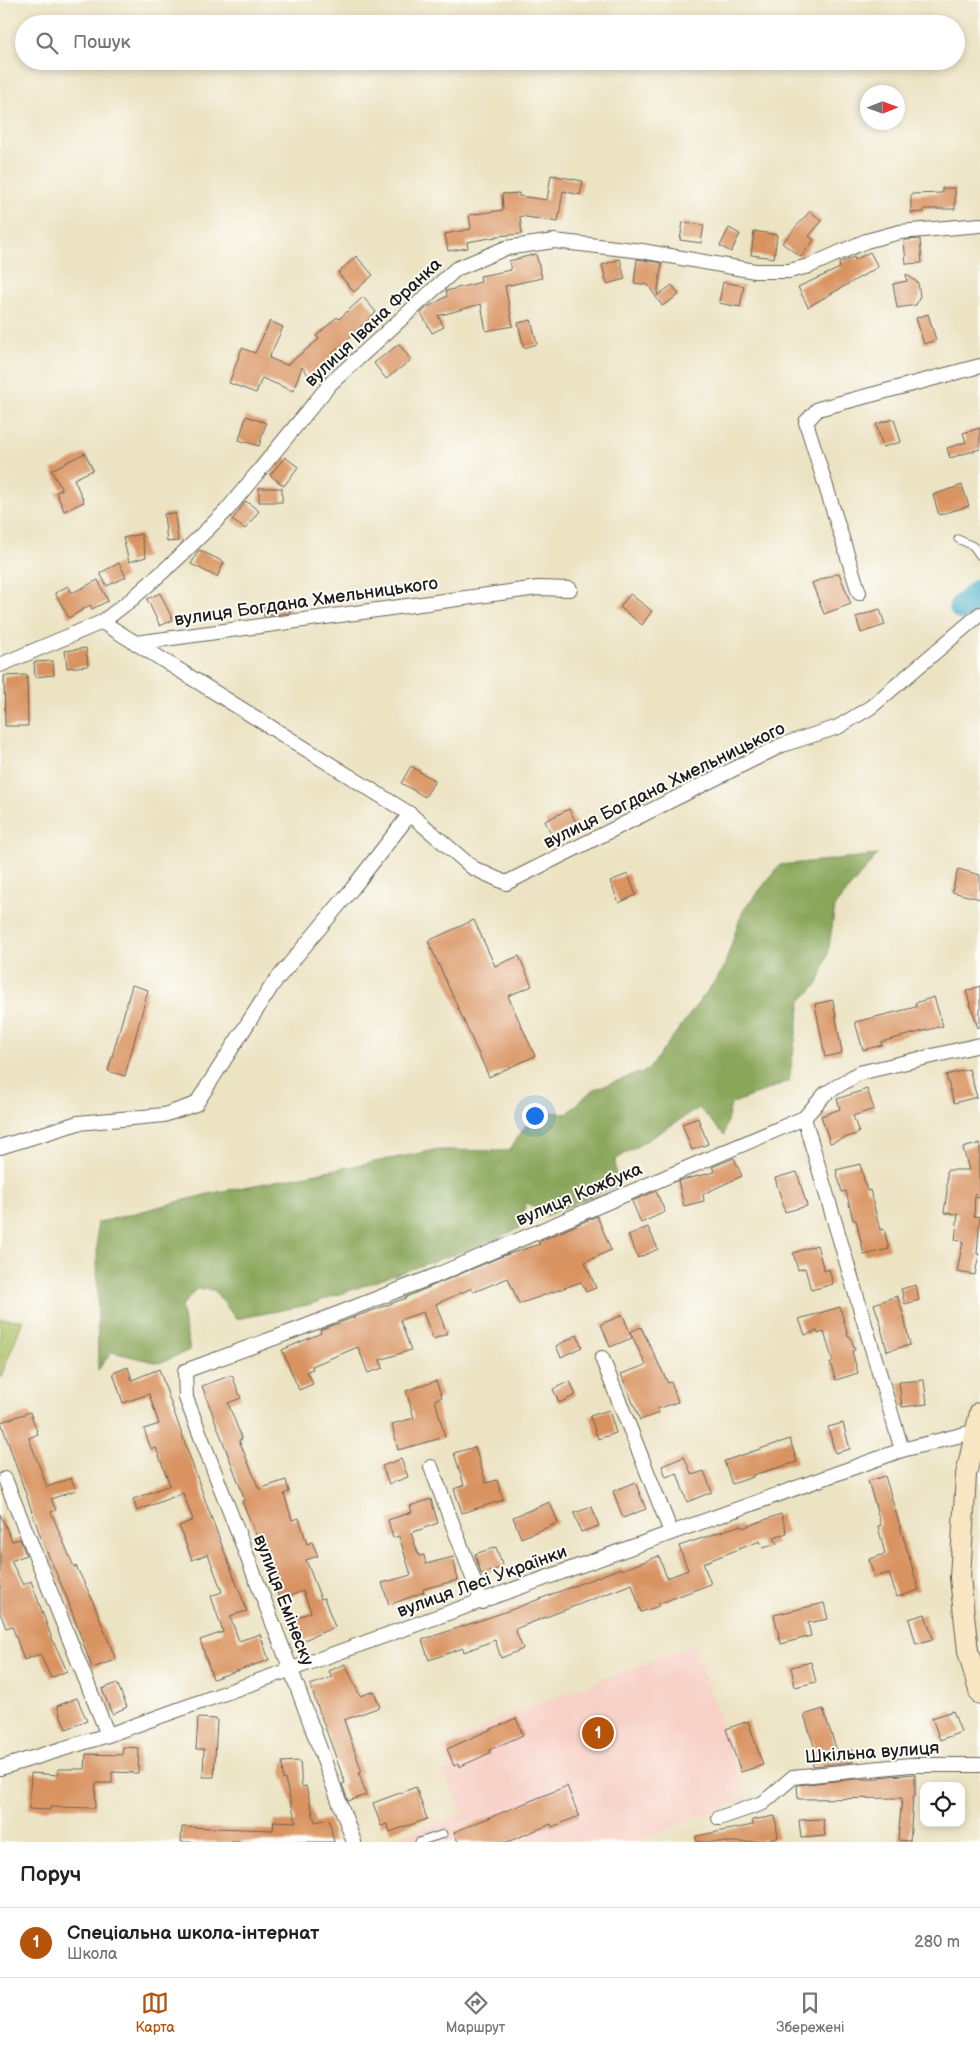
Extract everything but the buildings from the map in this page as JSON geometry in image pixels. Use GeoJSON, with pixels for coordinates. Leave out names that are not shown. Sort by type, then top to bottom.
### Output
{"type":"FeatureCollection","features":[{"type":"Feature","properties":{"kind":"street","name":"вулиця Івана Франка"},"geometry":{"type":"LineString","coordinates":[[0,665],[102,622],[176,560],[219,518],[331,383],[456,269],[506,248],[554,241],[642,251],[755,271],[789,271],[809,266],[866,241],[900,232],[980,225]]}},
{"type":"Feature","properties":{"kind":"street"},"geometry":{"type":"LineString","coordinates":[[859,593],[806,422],[818,409],[980,366]]}},
{"type":"Feature","properties":{"kind":"street","name":"вулиця Богдана Хмельницького"},"geometry":{"type":"LineString","coordinates":[[136,643],[538,588],[570,589]]}},
{"type":"Feature","properties":{"kind":"street","name":"вулиця Богдана Хмельницького"},"geometry":{"type":"LineString","coordinates":[[102,622],[410,814],[472,868],[506,883],[782,745],[838,727],[871,707],[980,614]]}},
{"type":"Feature","properties":{"kind":"street"},"geometry":{"type":"LineString","coordinates":[[0,1147],[78,1123],[164,1115],[196,1104],[273,984],[352,890],[410,814]]}},
{"type":"Feature","properties":{"kind":"street","name":"вулиця Кожбука"},"geometry":{"type":"LineString","coordinates":[[185,1371],[437,1275],[804,1118],[825,1094],[860,1073],[980,1045]]}},
{"type":"Feature","properties":{"kind":"street"},"geometry":{"type":"LineString","coordinates":[[804,1118],[902,1450]]}},
{"type":"Feature","properties":{"kind":"street"},"geometry":{"type":"LineString","coordinates":[[602,1358],[671,1532]]}},
{"type":"Feature","properties":{"kind":"street","name":"вулиця Емінеску"},"geometry":{"type":"LineString","coordinates":[[185,1371],[186,1398],[291,1670],[354,1842]]}},
{"type":"Feature","properties":{"kind":"street"},"geometry":{"type":"LineString","coordinates":[[978,1421],[966,1475],[960,1578],[968,1651],[980,1694]]}},
{"type":"Feature","properties":{"kind":"street","name":"вулиця Лесі Українки"},"geometry":{"type":"LineString","coordinates":[[0,1768],[108,1735],[482,1602],[978,1421]]}},
{"type":"Feature","properties":{"kind":"street"},"geometry":{"type":"LineString","coordinates":[[431,1467],[482,1602]]}},
{"type":"Feature","properties":{"kind":"street"},"geometry":{"type":"LineString","coordinates":[[5,1479],[108,1735]]}},
{"type":"Feature","properties":{"kind":"street","name":"Шкільна вулиця"},"geometry":{"type":"LineString","coordinates":[[719,1818],[763,1803],[793,1777],[910,1765],[980,1765]]}},
{"type":"Feature","properties":{"kind":"lane"},"geometry":{"type":"LineString","coordinates":[[958,538],[973,546],[980,556]]}},
{"type":"Feature","properties":{"kind":"lane"},"geometry":{"type":"LineString","coordinates":[[419,1842],[443,1834]]}},
{"type":"Feature","properties":{"kind":"shaded area"},"geometry":{"type":"Polygon","coordinates":[[[694,1644],[746,1799],[640,1840],[640,1842],[386,1842],[462,1814],[443,1772],[452,1768],[443,1748],[500,1719],[694,1644]]]}},
{"type":"Feature","properties":{"kind":"green space"},"geometry":{"type":"Polygon","coordinates":[[[877,855],[835,906],[828,954],[818,984],[801,1001],[789,1081],[731,1104],[724,1135],[699,1108],[615,1160],[616,1186],[545,1216],[526,1202],[520,1228],[480,1245],[308,1305],[236,1319],[214,1290],[196,1289],[181,1307],[190,1350],[159,1363],[112,1352],[98,1370],[97,1223],[208,1194],[436,1150],[509,1151],[536,1110],[567,1114],[592,1090],[648,1070],[723,970],[742,912],[780,865],[877,855]]]}},
{"type":"Feature","properties":{"kind":"green space"},"geometry":{"type":"Polygon","coordinates":[[[0,1319],[23,1320],[0,1379],[0,1319]]]}},
{"type":"Feature","properties":{"kind":"waterway"},"geometry":{"type":"LineString","coordinates":[[962,607],[980,591]]}},
{"type":"Feature","properties":{"kind":"place","name":"Спеціальна школа-інтернат"},"geometry":{"type":"Point","coordinates":[598,1733]}}]}
